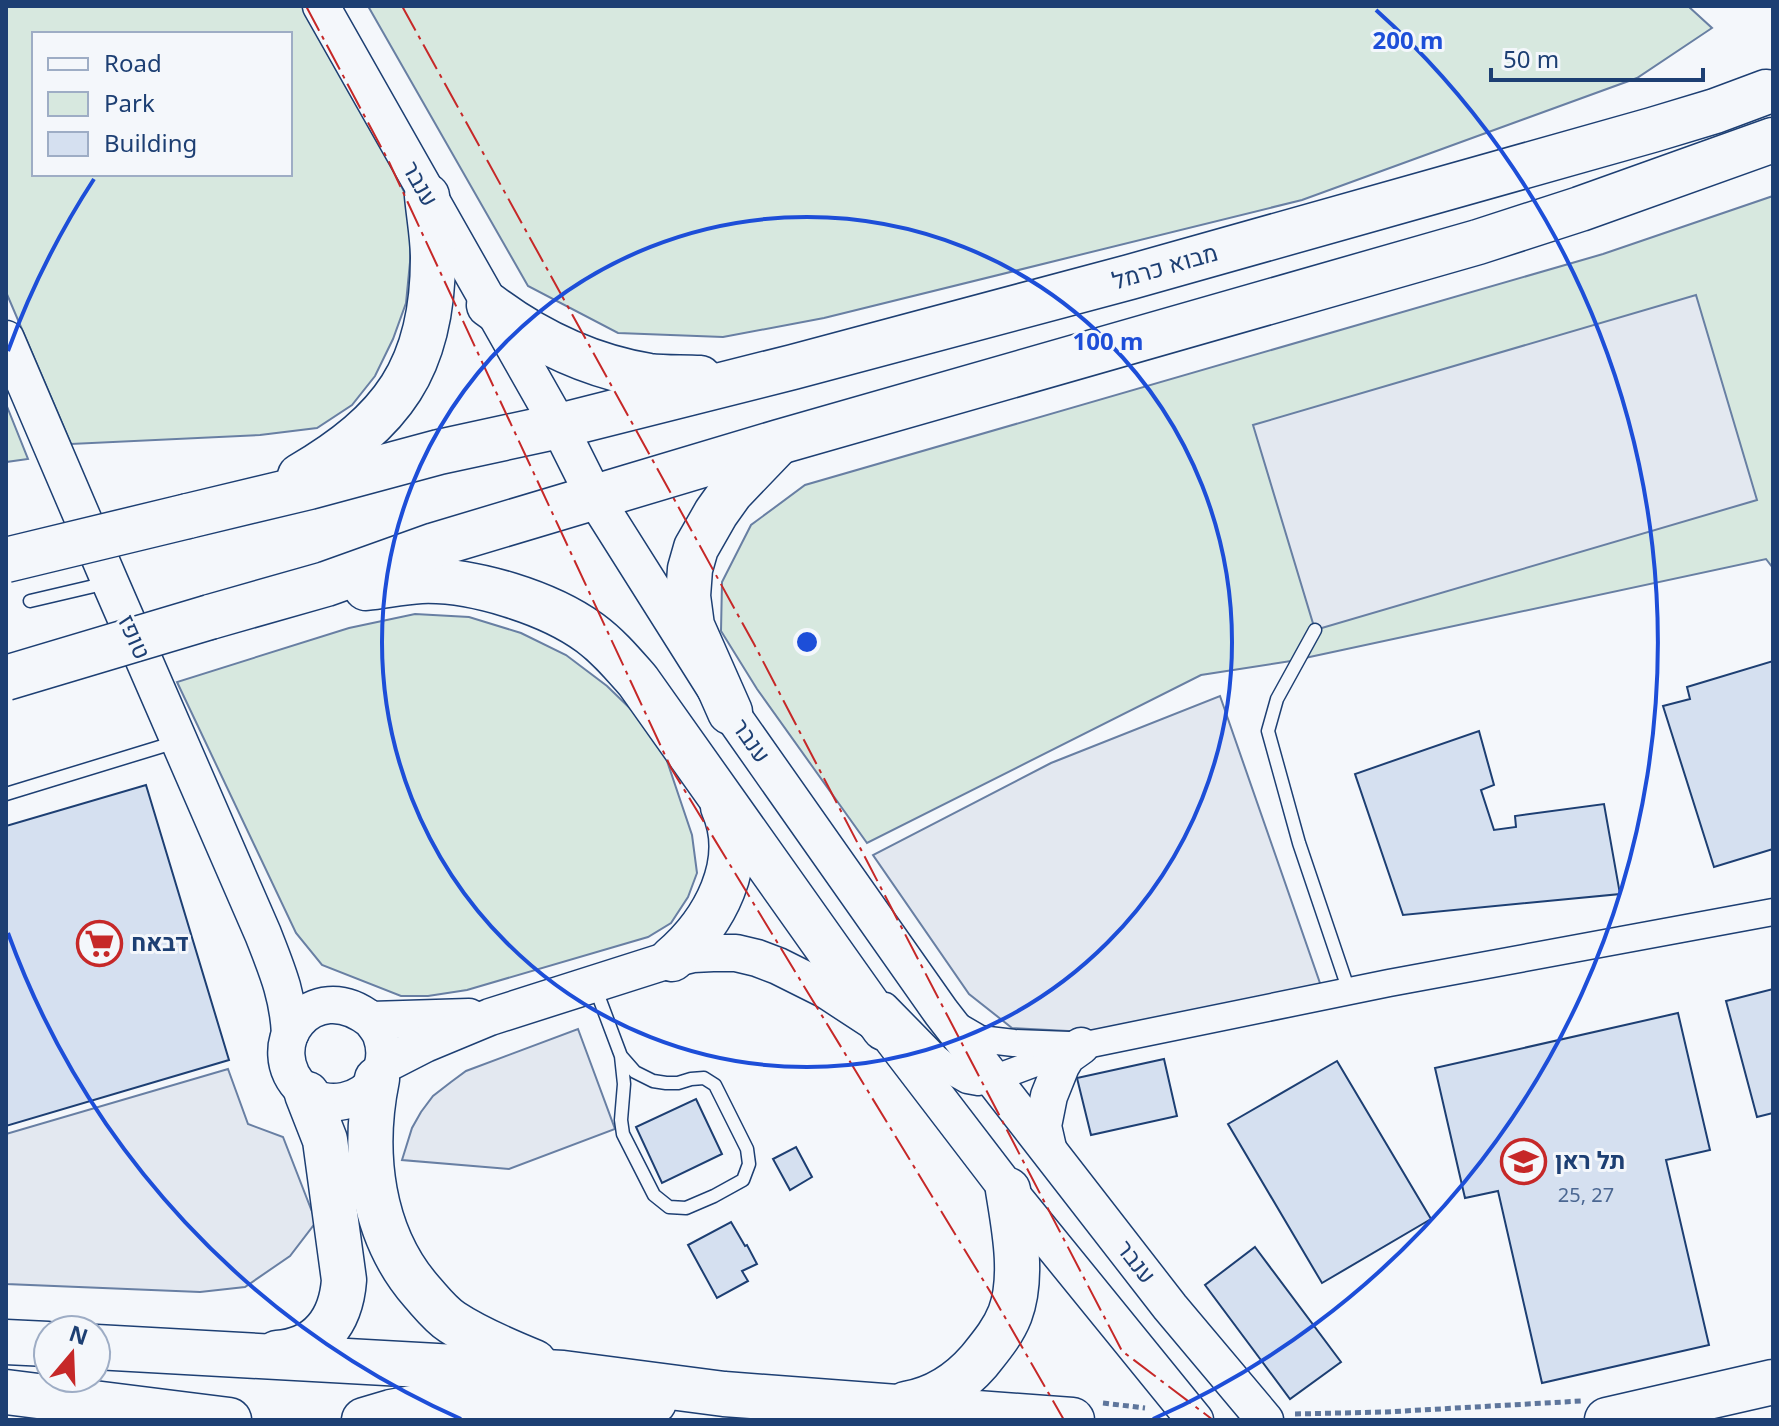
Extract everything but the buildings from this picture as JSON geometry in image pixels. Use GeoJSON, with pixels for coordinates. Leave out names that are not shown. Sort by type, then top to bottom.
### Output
{"type":"FeatureCollection","features":[{"type":"Feature","properties":{"kind":"highway","name":"מבוא כרמל"},"geometry":{"type":"LineString","coordinates":[[6,560],[742,380],[1145,273],[1652,130],[1766,92]]}},
{"type":"Feature","properties":{"kind":"highway"},"geometry":{"type":"LineString","coordinates":[[6,678],[326,584],[435,545],[779,442],[1478,242],[1610,199],[1773,140]]}},
{"type":"Feature","properties":{"kind":"highway"},"geometry":{"type":"LineString","coordinates":[[264,498],[346,447],[383,412],[415,365],[429,318],[432,287],[433,254],[427,196]]}},
{"type":"Feature","properties":{"kind":"highway"},"geometry":{"type":"LineString","coordinates":[[489,305],[539,339],[610,368],[652,376],[742,380]]}},
{"type":"Feature","properties":{"kind":"highway"},"geometry":{"type":"LineString","coordinates":[[730,712],[692,626],[688,596],[690,569],[696,548],[716,513],[731,492],[779,442]]}},
{"type":"Feature","properties":{"kind":"highway"},"geometry":{"type":"LineString","coordinates":[[280,597],[423,581],[476,586],[550,609],[572,621],[613,653],[638,681],[884,1028]]}},
{"type":"Feature","properties":{"kind":"highway"},"geometry":{"type":"LineString","coordinates":[[672,959],[704,924],[717,903],[729,871],[731,847],[727,816],[715,790]]}},
{"type":"Feature","properties":{"kind":"highway"},"geometry":{"type":"LineString","coordinates":[[380,1072],[372,1105],[369,1138],[372,1180],[383,1225],[395,1256],[414,1283],[452,1322],[505,1349],[563,1373]]}},
{"type":"Feature","properties":{"kind":"highway"},"geometry":{"type":"LineString","coordinates":[[256,1355],[304,1347],[317,1339],[328,1329],[343,1294],[344,1280],[325,1140],[307,1094]]}},
{"type":"Feature","properties":{"kind":"highway"},"geometry":{"type":"LineString","coordinates":[[893,1407],[935,1395],[958,1382],[991,1347],[1003,1328],[1011,1311],[1016,1276],[1015,1235],[1008,1190]]}},
{"type":"Feature","properties":{"kind":"highway"},"geometry":{"type":"LineString","coordinates":[[6,1342],[32,1343]]}},
{"type":"Feature","properties":{"kind":"highway"},"geometry":{"type":"LineString","coordinates":[[112,1348],[563,1373],[724,1394],[1072,1420]]}},
{"type":"Feature","properties":{"kind":"highway"},"geometry":{"type":"LineString","coordinates":[[1594,1410],[1773,1382]]}},
{"type":"Feature","properties":{"kind":"highway"},"geometry":{"type":"LineString","coordinates":[[6,1392],[229,1420]]}},
{"type":"Feature","properties":{"kind":"highway"},"geometry":{"type":"LineString","coordinates":[[364,1420],[418,1407],[593,1408],[724,1394]]}},
{"type":"Feature","properties":{"kind":"street","name":"ענבר"},"geometry":{"type":"LineString","coordinates":[[321,6],[559,426],[595,498],[730,712],[941,1012],[1170,1307],[1278,1417]]}},
{"type":"Feature","properties":{"kind":"street"},"geometry":{"type":"LineString","coordinates":[[328,6],[427,196]]}},
{"type":"Feature","properties":{"kind":"street","name":"טופז"},"geometry":{"type":"LineString","coordinates":[[6,339],[263,934]]}},
{"type":"Feature","properties":{"kind":"street"},"geometry":{"type":"LineString","coordinates":[[816,933],[936,1058],[967,1080],[978,1082],[1081,1046],[1349,991],[1773,912]]}},
{"type":"Feature","properties":{"kind":"street"},"geometry":{"type":"LineString","coordinates":[[263,934],[289,965],[317,989],[357,1012],[380,1033],[384,1049],[380,1072]]}},
{"type":"Feature","properties":{"kind":"street"},"geometry":{"type":"LineString","coordinates":[[263,934],[283,986],[290,1034]]}},
{"type":"Feature","properties":{"kind":"street"},"geometry":{"type":"LineString","coordinates":[[490,1017],[357,1012],[327,1004],[298,1020],[286,1050],[287,1066],[307,1094],[321,1100],[345,1101],[367,1091],[380,1072],[425,1044],[490,1017],[672,959],[693,954],[736,953],[778,966],[826,990],[884,1028],[1008,1190],[1195,1420]]}},
{"type":"Feature","properties":{"kind":"street"},"geometry":{"type":"LineString","coordinates":[[941,1012],[954,1024],[980,1039],[1081,1046]]}},
{"type":"Feature","properties":{"kind":"street"},"geometry":{"type":"LineString","coordinates":[[1048,1148],[1043,1126],[1052,1087],[1067,1056],[1081,1046]]}},
{"type":"Feature","properties":{"kind":"lane"},"geometry":{"type":"LineString","coordinates":[[30,601],[110,582]]}},
{"type":"Feature","properties":{"kind":"lane"},"geometry":{"type":"LineString","coordinates":[[1315,630],[1277,699],[1268,731],[1299,843],[1349,991]]}},
{"type":"Feature","properties":{"kind":"lane"},"geometry":{"type":"LineString","coordinates":[[6,794],[179,741]]}},
{"type":"Feature","properties":{"kind":"lane"},"geometry":{"type":"LineString","coordinates":[[594,984],[621,1056],[623,1134],[654,1195],[669,1207],[686,1208],[743,1180],[749,1164],[747,1149],[715,1085],[704,1078],[678,1083],[653,1081],[635,1072],[621,1056]]}},
{"type":"Feature","properties":{"kind":"path"},"geometry":{"type":"LineString","coordinates":[[1278,1417],[1386,1412],[1594,1410]]}},
{"type":"Feature","properties":{"kind":"green space"},"geometry":{"type":"Polygon","coordinates":[[[6,6],[308,6],[411,205],[406,303],[375,376],[352,405],[317,428],[260,435],[71,444],[6,292],[6,6]]]}},
{"type":"Feature","properties":{"kind":"green space"},"geometry":{"type":"Polygon","coordinates":[[[368,6],[1688,6],[1712,28],[1637,78],[1302,200],[824,318],[723,337],[618,333],[528,286],[368,6]]]}},
{"type":"Feature","properties":{"kind":"green space"},"geometry":{"type":"Polygon","coordinates":[[[1773,196],[1773,568],[1766,559],[1291,661],[1201,675],[867,843],[757,689],[721,631],[722,582],[751,525],[805,485],[1603,254],[1773,196]]]}},
{"type":"Feature","properties":{"kind":"green space"},"geometry":{"type":"Polygon","coordinates":[[[6,404],[28,459],[6,462],[6,404]]]}},
{"type":"Feature","properties":{"kind":"green space"},"geometry":{"type":"Polygon","coordinates":[[[415,614],[469,617],[521,633],[566,655],[607,686],[641,719],[665,755],[692,835],[697,873],[688,897],[671,923],[648,937],[467,990],[428,996],[401,996],[322,965],[296,933],[177,682],[349,628],[415,614]]]}},
{"type":"Feature","properties":{"kind":"shaded area"},"geometry":{"type":"Polygon","coordinates":[[[1696,295],[1757,500],[1315,630],[1253,425],[1696,295]]]}},
{"type":"Feature","properties":{"kind":"shaded area"},"geometry":{"type":"Polygon","coordinates":[[[1220,696],[1321,986],[1087,1032],[1012,1028],[969,994],[873,855],[1051,763],[1220,696]]]}},
{"type":"Feature","properties":{"kind":"shaded area"},"geometry":{"type":"Polygon","coordinates":[[[578,1029],[615,1129],[509,1169],[402,1160],[412,1128],[421,1112],[433,1096],[451,1082],[466,1071],[578,1029]]]}},
{"type":"Feature","properties":{"kind":"shaded area"},"geometry":{"type":"Polygon","coordinates":[[[228,1069],[248,1124],[283,1137],[316,1222],[290,1256],[245,1287],[200,1292],[6,1284],[6,1134],[228,1069]]]}},
{"type":"Feature","properties":{"kind":"power"},"geometry":{"type":"LineString","coordinates":[[306,6],[389,162],[671,768],[991,1293],[1064,1420]]}},
{"type":"Feature","properties":{"kind":"power"},"geometry":{"type":"LineString","coordinates":[[402,6],[754,644],[1122,1351],[1213,1420]]}},
{"type":"Feature","properties":{"kind":"place","name":"דבאח"},"geometry":{"type":"Point","coordinates":[100,943]}},
{"type":"Feature","properties":{"kind":"place","name":"תל ראן"},"geometry":{"type":"Point","coordinates":[1524,1161]}}]}
